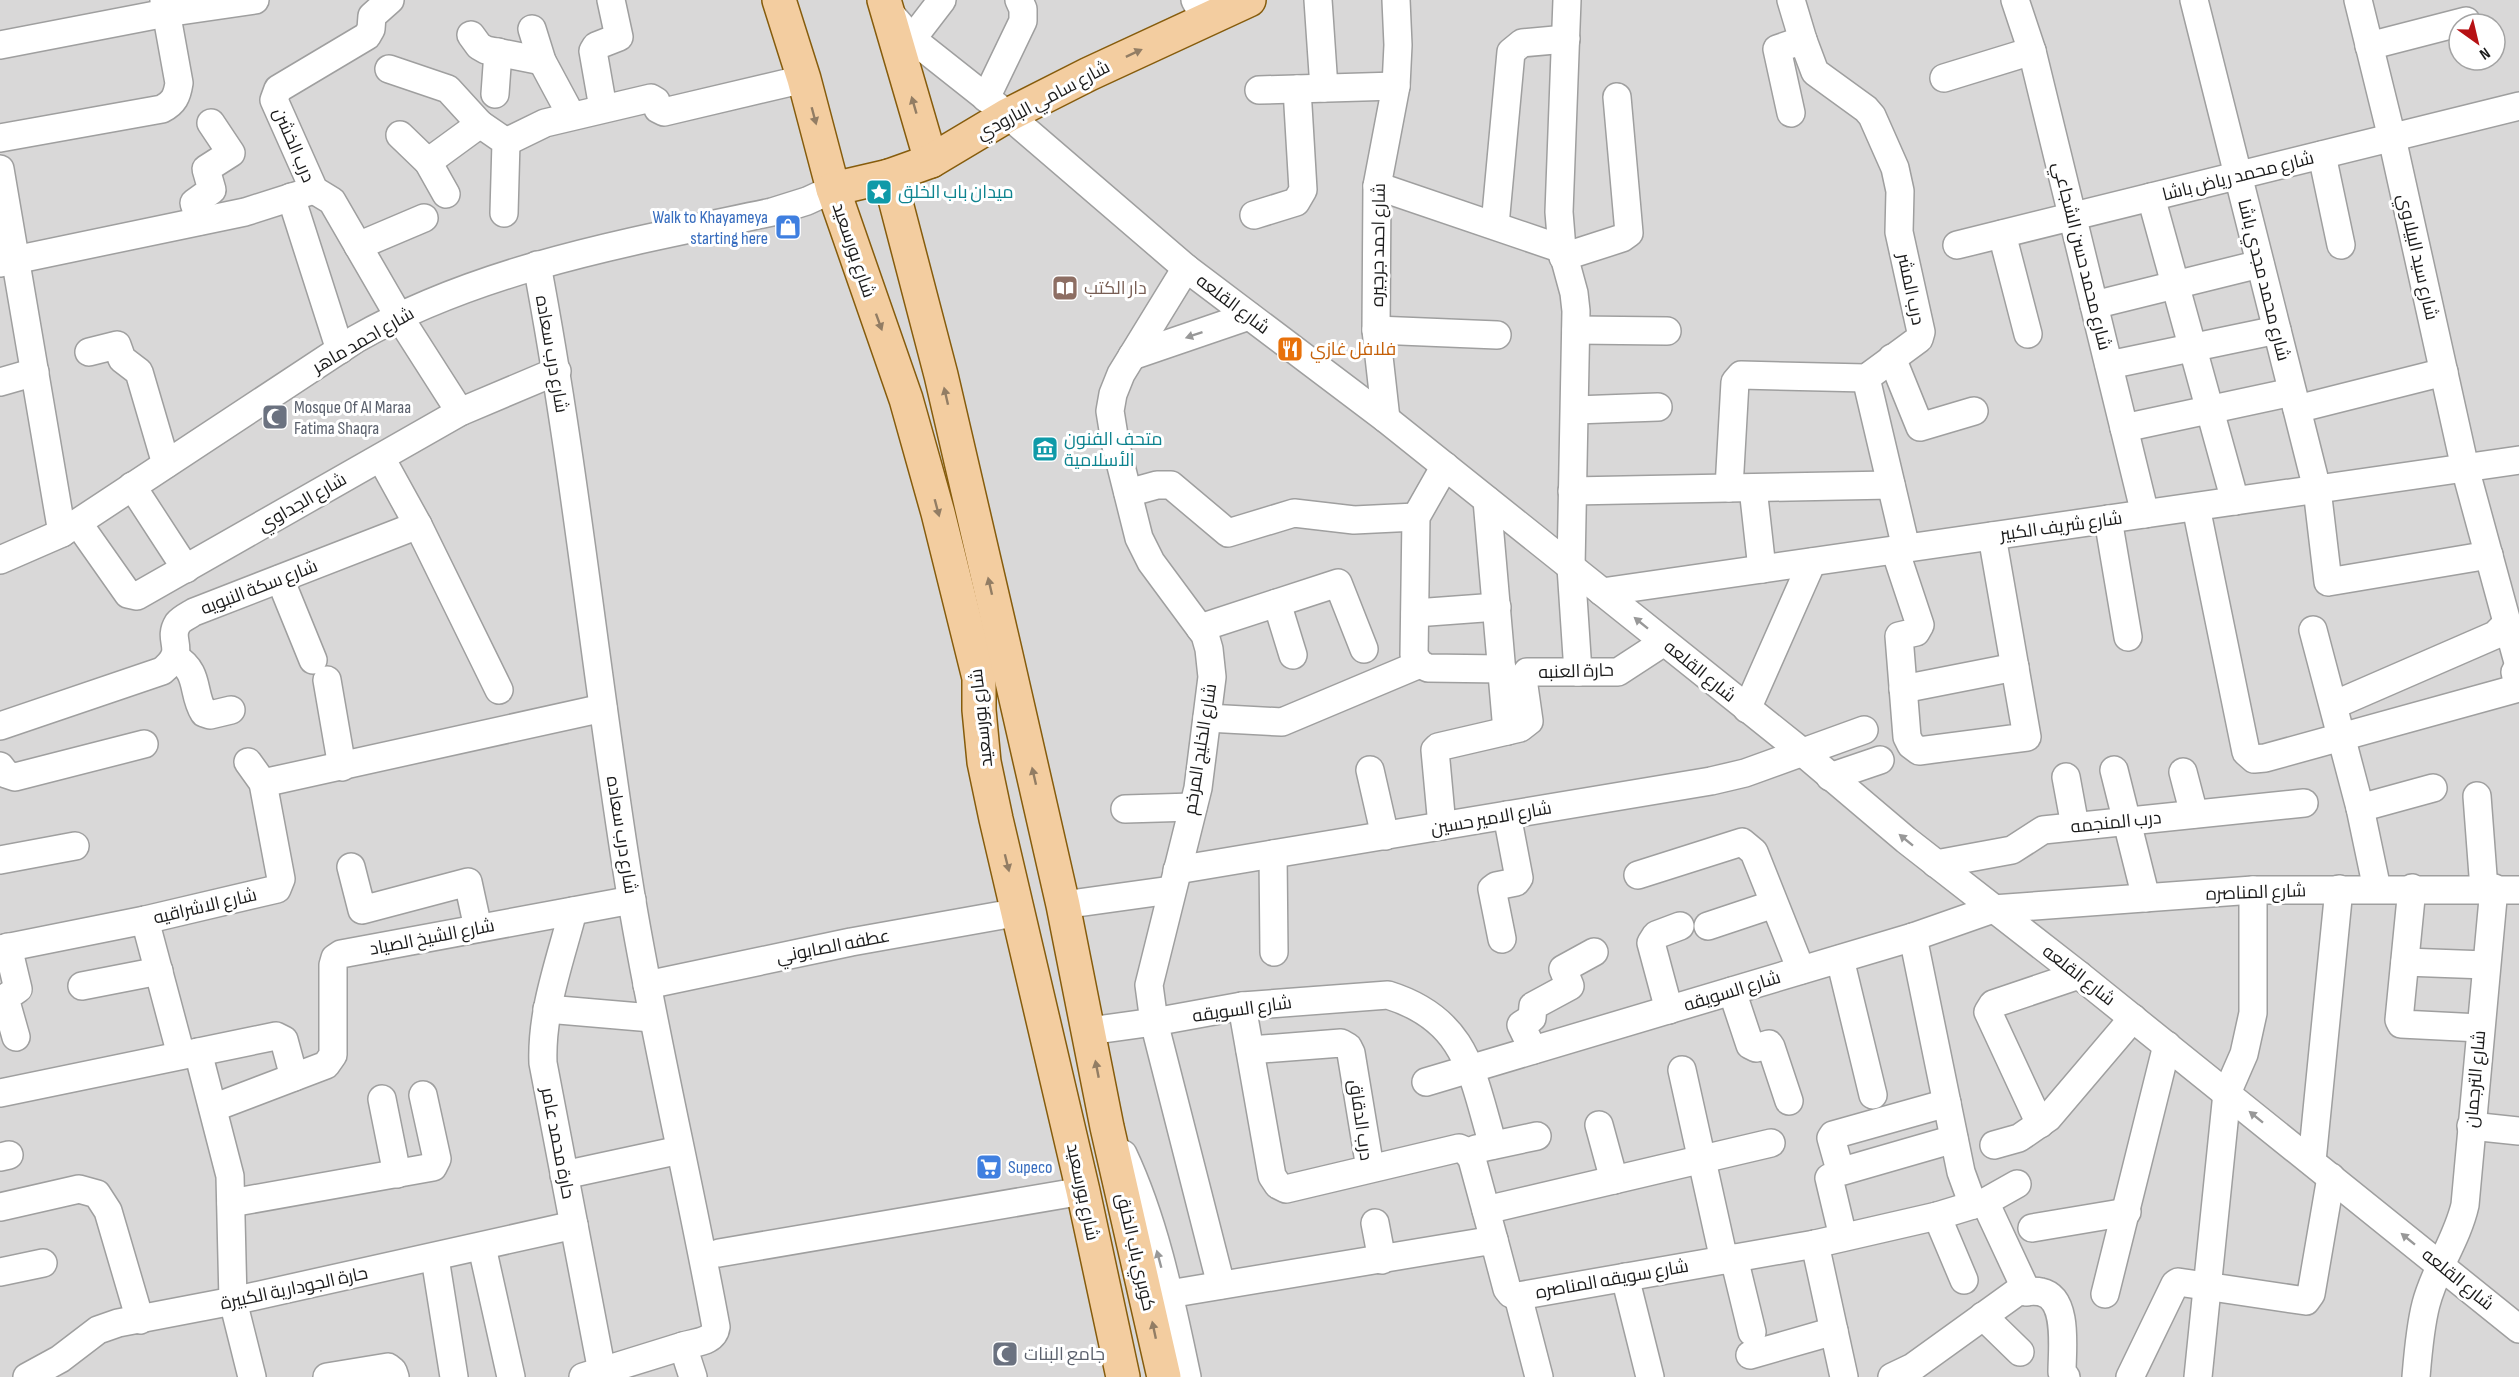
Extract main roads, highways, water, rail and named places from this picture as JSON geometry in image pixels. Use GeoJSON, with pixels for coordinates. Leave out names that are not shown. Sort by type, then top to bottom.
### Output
{"type":"FeatureCollection","features":[{"type":"Feature","properties":{"kind":"main road","name":"شارع بورسعيد"},"geometry":{"type":"LineString","coordinates":[[779,0],[804,79],[833,189],[906,399],[938,513],[979,678],[979,710],[984,762],[996,819],[1083,1191],[1123,1377]]}},
{"type":"Feature","properties":{"kind":"main road","name":"شارع سامي البارودي"},"geometry":{"type":"LineString","coordinates":[[833,189],[889,176],[931,161],[997,107],[1089,74],[1201,10],[1249,0]]}},
{"type":"Feature","properties":{"kind":"main road"},"geometry":{"type":"LineString","coordinates":[[885,4],[931,161]]}},
{"type":"Feature","properties":{"kind":"main road","name":"شارع بورسعيد"},"geometry":{"type":"LineString","coordinates":[[889,176],[941,375],[1041,809],[1063,905],[1107,1126]]}},
{"type":"Feature","properties":{"kind":"main road"},"geometry":{"type":"LineString","coordinates":[[996,819],[1041,809]]}},
{"type":"Feature","properties":{"kind":"main road","name":"كوبري باب الخلق"},"geometry":{"type":"LineString","coordinates":[[1107,1126],[1157,1288],[1164,1377]]}},
{"type":"Feature","properties":{"kind":"place","name":"ميدان باب الخلق"},"geometry":{"type":"Point","coordinates":[879,192]}},
{"type":"Feature","properties":{"kind":"place","name":"Walk to Khayameya starting here"},"geometry":{"type":"Point","coordinates":[788,227]}},
{"type":"Feature","properties":{"kind":"place","name":"دار الكتب"},"geometry":{"type":"Point","coordinates":[1065,288]}},
{"type":"Feature","properties":{"kind":"place","name":"فلافل غازي"},"geometry":{"type":"Point","coordinates":[1290,349]}},
{"type":"Feature","properties":{"kind":"place","name":"Mosque Of Al Maraa Fatima Shaqra"},"geometry":{"type":"Point","coordinates":[275,417]}},
{"type":"Feature","properties":{"kind":"place","name":"متحف الفنون الأسلامية"},"geometry":{"type":"Point","coordinates":[1045,449]}},
{"type":"Feature","properties":{"kind":"place","name":"Supeco"},"geometry":{"type":"Point","coordinates":[989,1167]}},
{"type":"Feature","properties":{"kind":"place","name":"جامع البنات"},"geometry":{"type":"Point","coordinates":[1005,1354]}}]}
